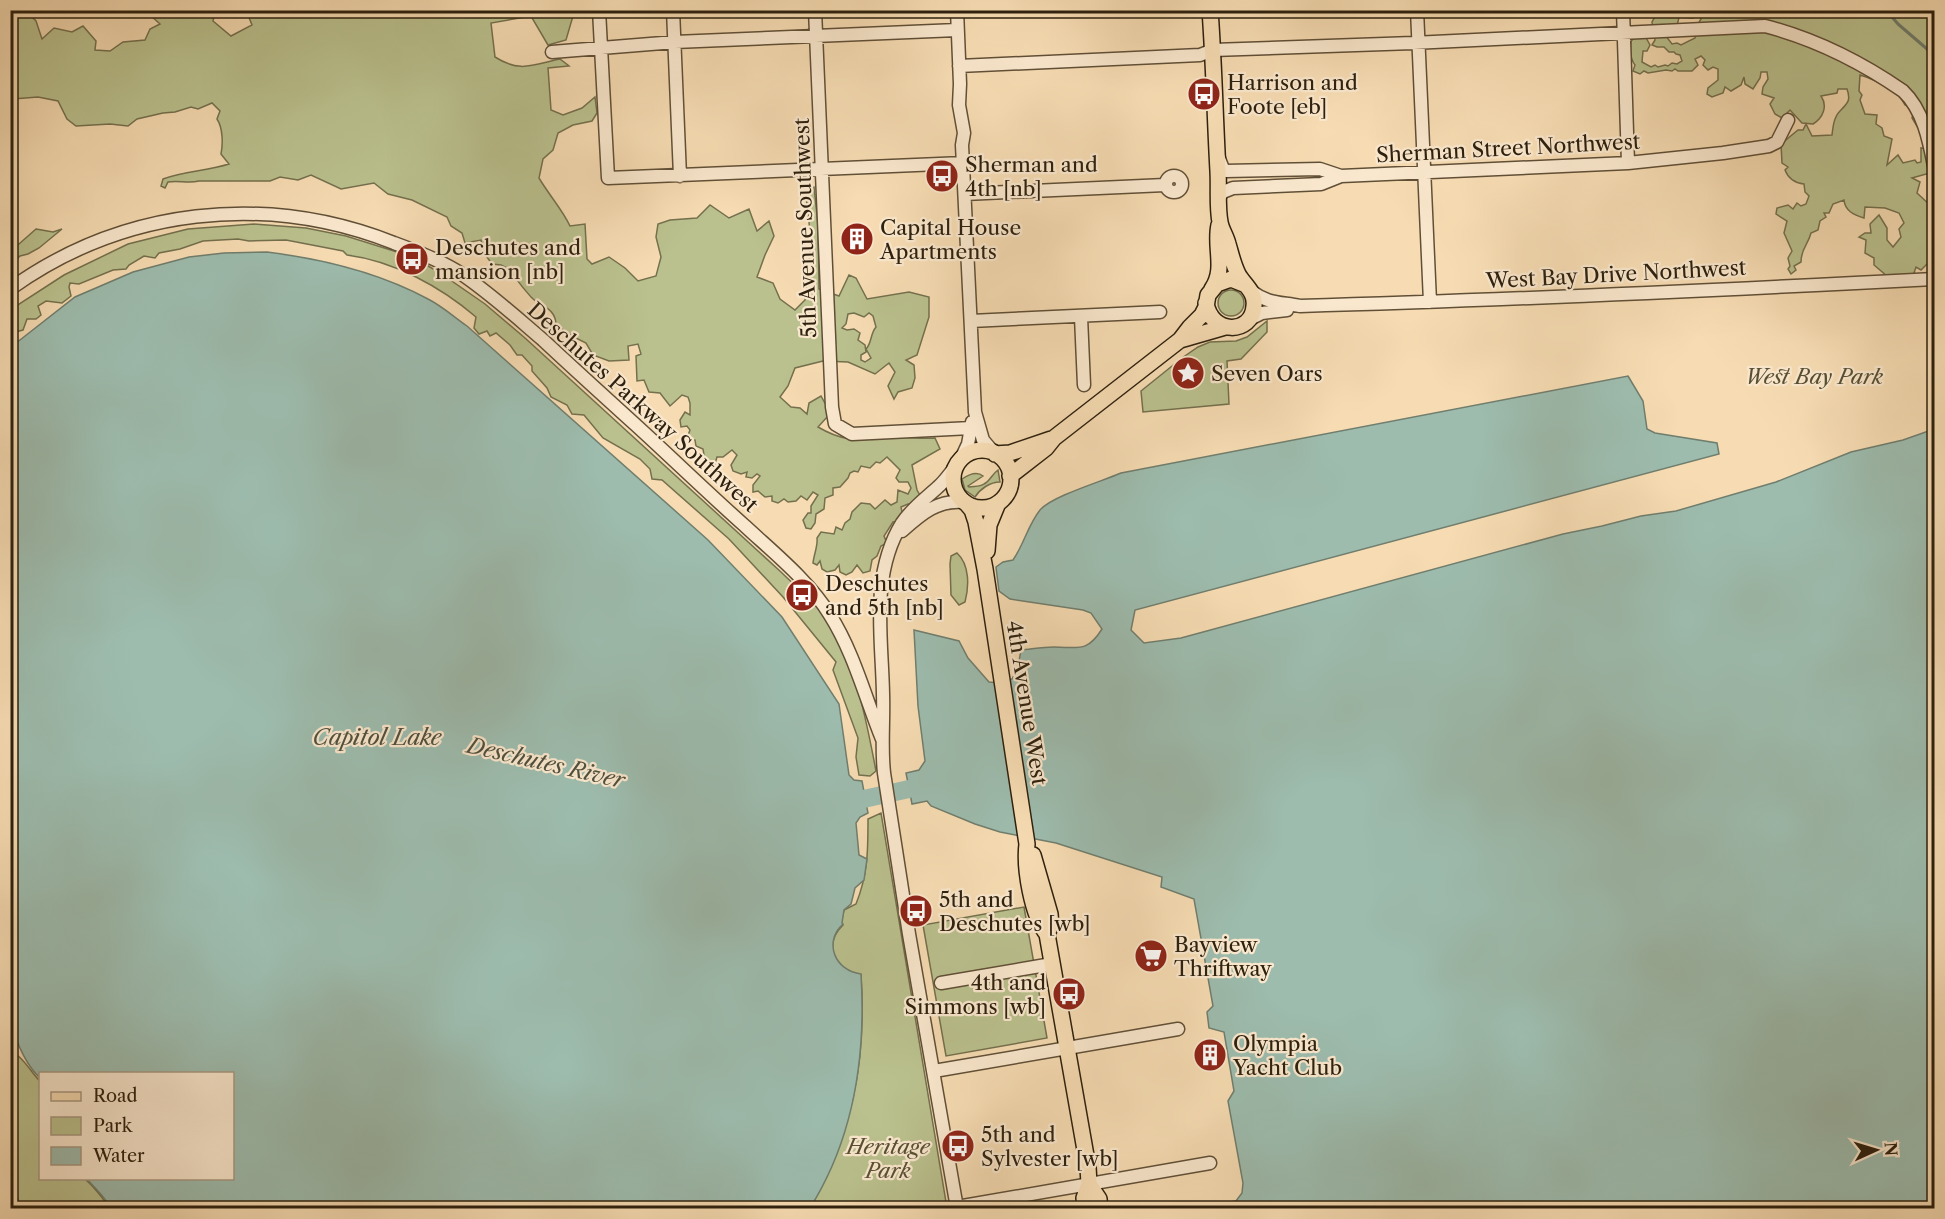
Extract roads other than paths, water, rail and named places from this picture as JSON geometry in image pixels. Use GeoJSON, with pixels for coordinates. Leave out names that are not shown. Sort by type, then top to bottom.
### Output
{"type":"FeatureCollection","features":[{"type":"Feature","properties":{"kind":"main road"},"geometry":{"type":"LineString","coordinates":[[1010,476],[1046,448],[1054,438],[1180,340],[1202,315],[1219,272],[1217,239],[1220,222],[1210,10]]}},
{"type":"Feature","properties":{"kind":"main road"},"geometry":{"type":"LineString","coordinates":[[1220,222],[1237,271],[1248,288],[1254,306],[1248,320],[1234,328],[1225,327],[1212,319],[1208,311],[1209,296],[1224,280],[1239,281],[1248,288]]}},
{"type":"Feature","properties":{"kind":"main road"},"geometry":{"type":"LineString","coordinates":[[1180,340],[1225,327]]}},
{"type":"Feature","properties":{"kind":"main road"},"geometry":{"type":"LineString","coordinates":[[985,569],[968,507],[955,491],[953,482],[959,462],[968,453],[976,450],[1010,453],[1054,438]]}},
{"type":"Feature","properties":{"kind":"main road"},"geometry":{"type":"LineString","coordinates":[[985,569],[992,517],[998,503],[1010,486],[1008,466],[994,453]]}},
{"type":"Feature","properties":{"kind":"main road"},"geometry":{"type":"LineString","coordinates":[[968,507],[982,508],[998,503]]}},
{"type":"Feature","properties":{"kind":"main road","name":"4th Avenue West"},"geometry":{"type":"LineString","coordinates":[[985,569],[1036,912],[1040,926],[1047,934],[1088,1167],[1089,1184],[1084,1198],[1086,1209]]}},
{"type":"Feature","properties":{"kind":"main road"},"geometry":{"type":"LineString","coordinates":[[1089,1184],[1099,1199],[1100,1209]]}},
{"type":"Feature","properties":{"kind":"street"},"geometry":{"type":"LineString","coordinates":[[599,10],[608,178],[963,164]]}},
{"type":"Feature","properties":{"kind":"street"},"geometry":{"type":"LineString","coordinates":[[673,10],[681,176]]}},
{"type":"Feature","properties":{"kind":"street","name":"5th Avenue Southwest"},"geometry":{"type":"LineString","coordinates":[[815,10],[832,407],[836,424],[852,434],[971,428]]}},
{"type":"Feature","properties":{"kind":"street"},"geometry":{"type":"LineString","coordinates":[[957,10],[958,105],[964,133],[962,145],[975,412],[983,440],[994,453]]}},
{"type":"Feature","properties":{"kind":"street"},"geometry":{"type":"LineString","coordinates":[[1417,10],[1430,302]]}},
{"type":"Feature","properties":{"kind":"street"},"geometry":{"type":"LineString","coordinates":[[1623,10],[1628,163]]}},
{"type":"Feature","properties":{"kind":"street"},"geometry":{"type":"LineString","coordinates":[[959,66],[1200,55],[1213,50],[1418,43],[1765,26],[1814,42],[1862,65],[1886,79],[1909,97],[1920,118],[1935,166]]}},
{"type":"Feature","properties":{"kind":"street"},"geometry":{"type":"LineString","coordinates":[[552,52],[675,42],[957,30]]}},
{"type":"Feature","properties":{"kind":"street","name":"Sherman Street Northwest"},"geometry":{"type":"LineString","coordinates":[[1219,197],[1223,192],[1233,188],[1321,184],[1341,176],[1628,163],[1723,153],[1769,146],[1777,142],[1788,120]]}},
{"type":"Feature","properties":{"kind":"street"},"geometry":{"type":"LineString","coordinates":[[1217,152],[1220,163],[1226,171],[1320,169],[1341,176]]}},
{"type":"Feature","properties":{"kind":"street"},"geometry":{"type":"LineString","coordinates":[[964,194],[1166,185]]}},
{"type":"Feature","properties":{"kind":"street","name":"Deschutes Parkway Southwest"},"geometry":{"type":"LineString","coordinates":[[10,289],[48,265],[116,234],[156,222],[195,215],[231,213],[295,216],[349,227],[410,249],[457,271],[515,316],[652,440],[804,583],[828,611],[846,643],[882,739]]}},
{"type":"Feature","properties":{"kind":"street","name":"West Bay Drive Northwest"},"geometry":{"type":"LineString","coordinates":[[1248,320],[1262,313],[1300,306],[1632,295],[1935,279]]}},
{"type":"Feature","properties":{"kind":"street","name":"West Bay Drive Northwest"},"geometry":{"type":"LineString","coordinates":[[1248,288],[1271,302],[1300,306]]}},
{"type":"Feature","properties":{"kind":"street"},"geometry":{"type":"LineString","coordinates":[[971,321],[1160,312]]}},
{"type":"Feature","properties":{"kind":"street"},"geometry":{"type":"LineString","coordinates":[[1081,317],[1084,385]]}},
{"type":"Feature","properties":{"kind":"street"},"geometry":{"type":"LineString","coordinates":[[975,412],[968,444],[959,462],[941,484],[908,514],[894,538],[887,556],[879,608],[884,772],[909,934],[957,1208],[1210,1163]]}},
{"type":"Feature","properties":{"kind":"street"},"geometry":{"type":"LineString","coordinates":[[894,538],[927,510],[937,505],[954,501],[968,507]]}},
{"type":"Feature","properties":{"kind":"street"},"geometry":{"type":"LineString","coordinates":[[941,983],[1052,964]]}},
{"type":"Feature","properties":{"kind":"street"},"geometry":{"type":"LineString","coordinates":[[934,1071],[1178,1029]]}},
{"type":"Feature","properties":{"kind":"water","name":"Capitol Lake"},"geometry":{"type":"Polygon","coordinates":[[[267,252],[309,258],[350,268],[390,281],[443,308],[467,326],[708,540],[782,617],[839,704],[849,775],[854,780],[862,781],[868,813],[860,817],[856,823],[859,855],[867,859],[864,880],[855,888],[851,904],[844,910],[843,924],[837,931],[833,947],[835,955],[844,967],[861,974],[861,1035],[859,1065],[847,1125],[825,1181],[810,1208],[110,1208],[88,1180],[234,1180],[234,1072],[39,1072],[39,1077],[22,1052],[10,1021],[11,347],[75,297],[133,272],[189,257],[267,252]]]}},
{"type":"Feature","properties":{"kind":"water"},"geometry":{"type":"Polygon","coordinates":[[[1628,376],[1643,401],[1647,429],[1655,433],[1717,443],[1719,454],[1135,610],[1131,630],[1144,643],[1181,638],[1563,534],[1641,516],[1676,511],[1776,482],[1851,452],[1903,440],[1934,429],[1934,1208],[1188,1208],[1236,1201],[1242,1193],[1243,1183],[1228,1101],[1234,1091],[1224,1032],[1209,1028],[1207,1012],[1213,1006],[1194,899],[1161,887],[1162,877],[1056,843],[1000,832],[975,824],[931,806],[927,801],[912,804],[906,773],[919,770],[925,761],[918,706],[914,630],[959,641],[968,658],[989,682],[1001,683],[1012,679],[1018,667],[1021,650],[1081,647],[1092,642],[1102,629],[1091,613],[1083,610],[1010,599],[999,591],[996,567],[1003,562],[1013,560],[1040,510],[1055,499],[1121,473],[1628,376]]]}},
{"type":"Feature","properties":{"kind":"waterway"},"geometry":{"type":"LineString","coordinates":[[1886,10],[1898,24],[1934,55]]}},
{"type":"Feature","properties":{"kind":"waterway","name":"Deschutes River"},"geometry":{"type":"LineString","coordinates":[[841,804],[909,789]]}},
{"type":"Feature","properties":{"kind":"place","name":"Harrison and Foote [eb]"},"geometry":{"type":"Point","coordinates":[1204,94]}},
{"type":"Feature","properties":{"kind":"place","name":"Sherman and 4th [nb]"},"geometry":{"type":"Point","coordinates":[942,176]}},
{"type":"Feature","properties":{"kind":"place","name":"Capital House Apartments"},"geometry":{"type":"Point","coordinates":[857,239]}},
{"type":"Feature","properties":{"kind":"place","name":"Deschutes and mansion [nb]"},"geometry":{"type":"Point","coordinates":[412,259]}},
{"type":"Feature","properties":{"kind":"place","name":"Seven Oars"},"geometry":{"type":"Point","coordinates":[1188,373]}},
{"type":"Feature","properties":{"kind":"place","name":"Deschutes and 5th [nb]"},"geometry":{"type":"Point","coordinates":[802,595]}},
{"type":"Feature","properties":{"kind":"place","name":"5th and Deschutes [wb]"},"geometry":{"type":"Point","coordinates":[916,911]}},
{"type":"Feature","properties":{"kind":"place","name":"Bayview Thriftway"},"geometry":{"type":"Point","coordinates":[1151,956]}},
{"type":"Feature","properties":{"kind":"place","name":"4th and Simmons [wb]"},"geometry":{"type":"Point","coordinates":[1069,994]}},
{"type":"Feature","properties":{"kind":"place","name":"Olympia Yacht Club"},"geometry":{"type":"Point","coordinates":[1210,1055]}},
{"type":"Feature","properties":{"kind":"place","name":"5th and Sylvester [wb]"},"geometry":{"type":"Point","coordinates":[958,1146]}},
{"type":"Feature","properties":{"kind":"park label","name":"West Bay Park"},"geometry":{"type":"Point","coordinates":[1814,376]}},
{"type":"Feature","properties":{"kind":"park label","name":"Heritage Park"},"geometry":{"type":"Point","coordinates":[888,1158]}}]}
